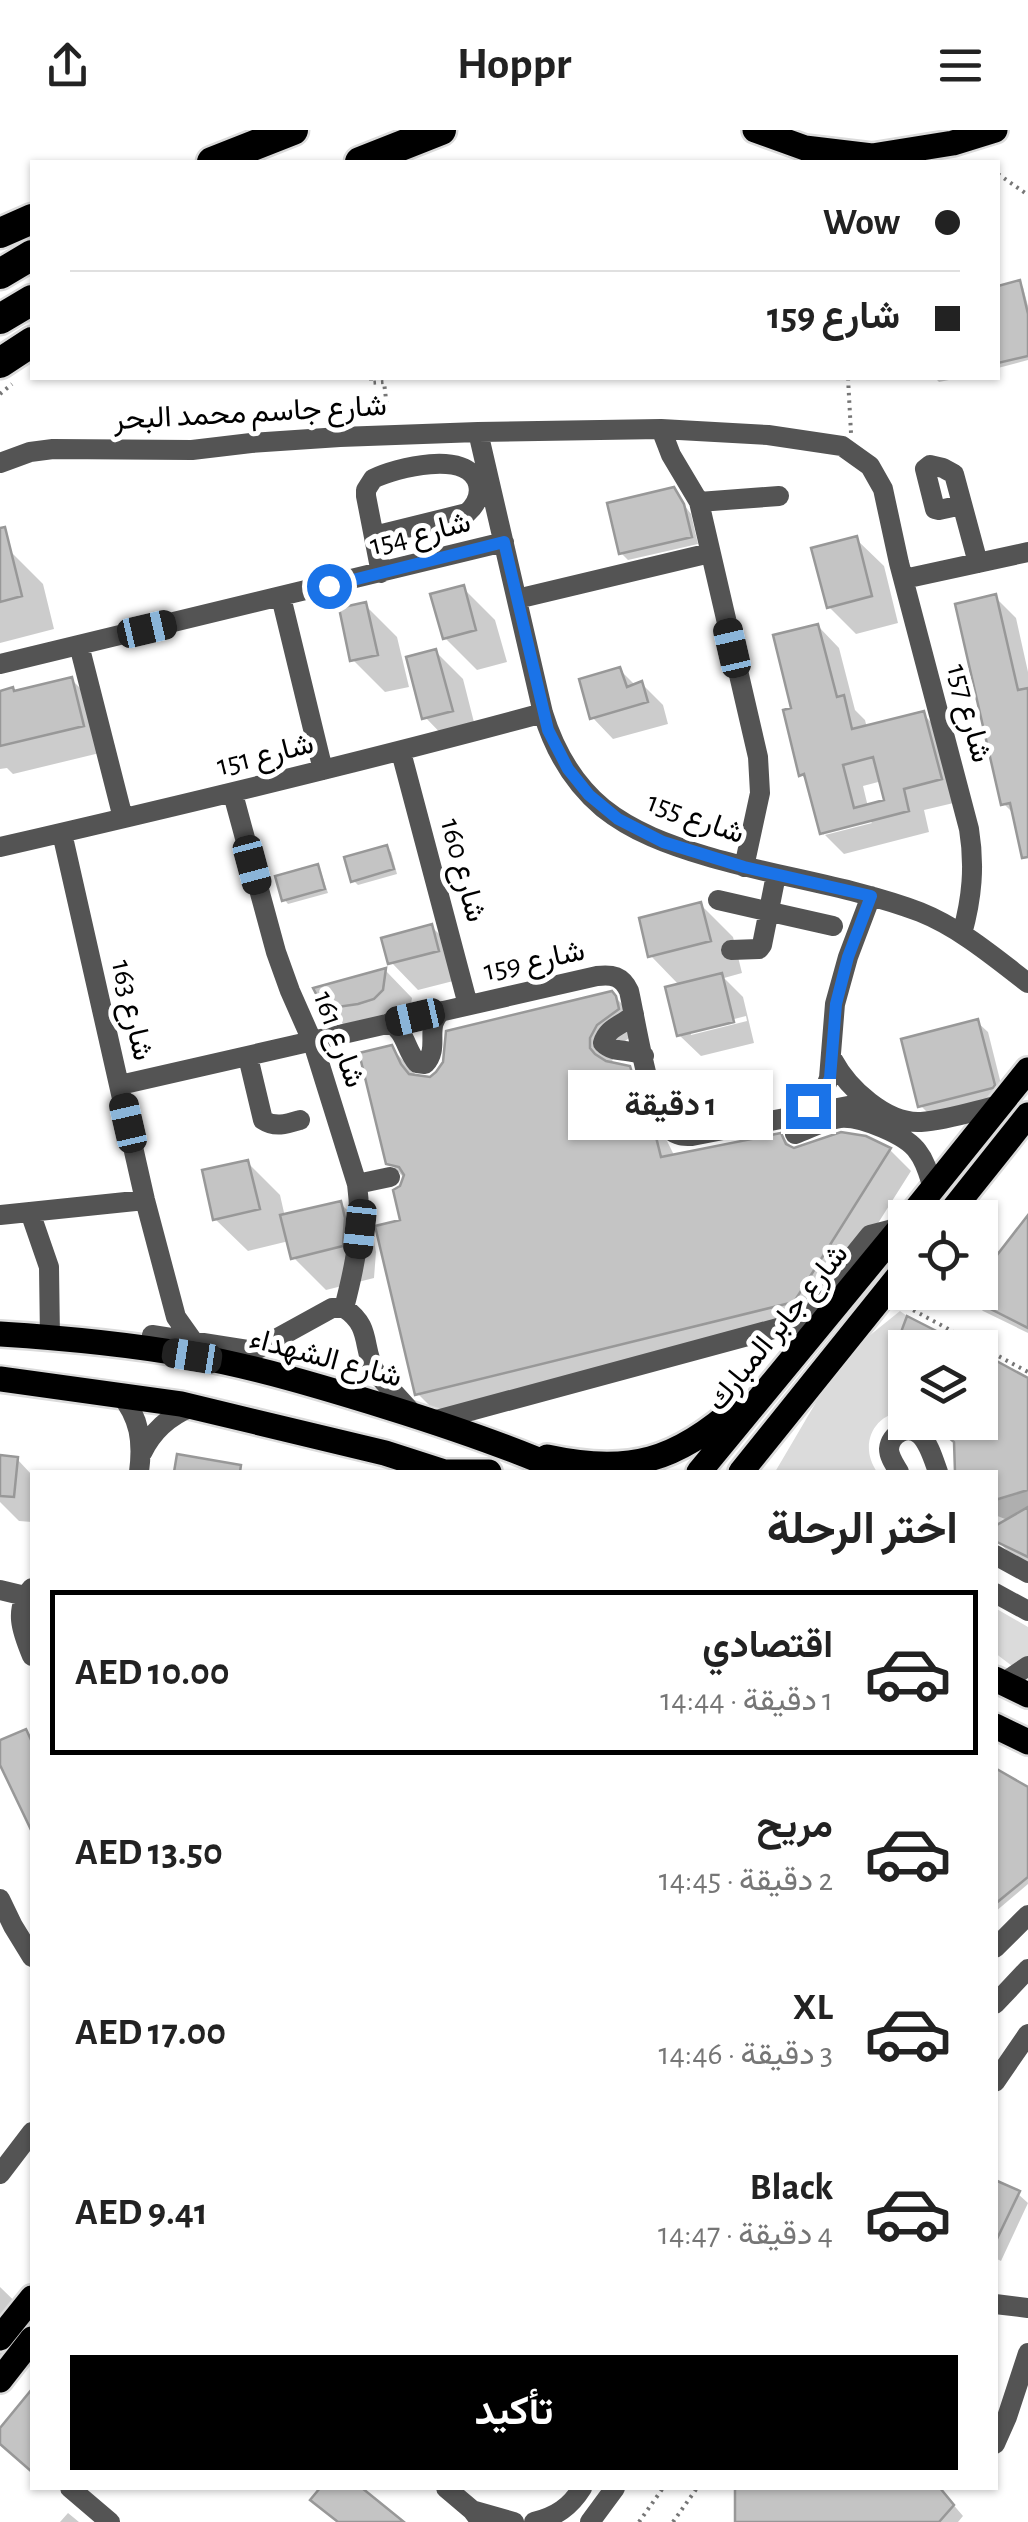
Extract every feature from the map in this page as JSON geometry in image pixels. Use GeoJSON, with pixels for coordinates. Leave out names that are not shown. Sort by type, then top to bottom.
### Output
{"type":"FeatureCollection","features":[{"type":"Feature","properties":{"kind":"highway"},"geometry":{"type":"LineString","coordinates":[[215,160],[294,130]]}},
{"type":"Feature","properties":{"kind":"highway"},"geometry":{"type":"LineString","coordinates":[[365,160],[441,130]]}},
{"type":"Feature","properties":{"kind":"highway"},"geometry":{"type":"LineString","coordinates":[[0,233],[30,220]]}},
{"type":"Feature","properties":{"kind":"highway"},"geometry":{"type":"LineString","coordinates":[[0,274],[30,256]]}},
{"type":"Feature","properties":{"kind":"highway"},"geometry":{"type":"LineString","coordinates":[[0,319],[30,301]]}},
{"type":"Feature","properties":{"kind":"highway"},"geometry":{"type":"LineString","coordinates":[[0,363],[30,343]]}},
{"type":"Feature","properties":{"kind":"main road"},"geometry":{"type":"LineString","coordinates":[[755,130],[805,148],[872,156],[953,143],[995,130]]}},
{"type":"Feature","properties":{"kind":"main road","name":"شارع جابر المبارك"},"geometry":{"type":"LineString","coordinates":[[923,1200],[1028,1070]]}},
{"type":"Feature","properties":{"kind":"main road"},"geometry":{"type":"LineString","coordinates":[[960,1200],[1028,1115]]}},
{"type":"Feature","properties":{"kind":"main road","name":"شارع جابر المبارك"},"geometry":{"type":"LineString","coordinates":[[701,1470],[888,1243]]}},
{"type":"Feature","properties":{"kind":"main road","name":"شارع جابر المبارك"},"geometry":{"type":"LineString","coordinates":[[742,1470],[888,1289]]}},
{"type":"Feature","properties":{"kind":"main road","name":"شارع الشهداء"},"geometry":{"type":"LineString","coordinates":[[0,1334],[125,1346],[259,1371],[424,1419],[517,1450],[562,1470]]}},
{"type":"Feature","properties":{"kind":"main road"},"geometry":{"type":"LineString","coordinates":[[41,1337],[14,1342],[9,1349],[8,1368],[14,1376],[11,1380],[192,1407],[385,1453],[437,1470]]}},
{"type":"Feature","properties":{"kind":"main road"},"geometry":{"type":"LineString","coordinates":[[517,1450],[608,1465],[664,1456],[719,1422],[799,1350]]}},
{"type":"Feature","properties":{"kind":"main road"},"geometry":{"type":"LineString","coordinates":[[760,1470],[782,1422]]}},
{"type":"Feature","properties":{"kind":"main road"},"geometry":{"type":"LineString","coordinates":[[999,1681],[1028,1695]]}},
{"type":"Feature","properties":{"kind":"main road"},"geometry":{"type":"LineString","coordinates":[[998,1727],[1028,1742]]}},
{"type":"Feature","properties":{"kind":"main road"},"geometry":{"type":"LineString","coordinates":[[0,2338],[30,2300]]}},
{"type":"Feature","properties":{"kind":"main road"},"geometry":{"type":"LineString","coordinates":[[0,2380],[30,2342]]}},
{"type":"Feature","properties":{"kind":"street","name":"شارع جاسم محمد البحر"},"geometry":{"type":"LineString","coordinates":[[0,463],[53,449],[192,450],[390,435],[661,428],[768,434],[835,444],[853,452]]}},
{"type":"Feature","properties":{"kind":"street"},"geometry":{"type":"LineString","coordinates":[[661,428],[671,455],[699,502],[758,757],[758,808],[744,867]]}},
{"type":"Feature","properties":{"kind":"street","name":"شارع 155"},"geometry":{"type":"LineString","coordinates":[[478,432],[542,712],[568,769],[603,808],[663,842],[744,867],[871,896],[932,917],[1028,983]]}},
{"type":"Feature","properties":{"kind":"street","name":"شارع 157"},"geometry":{"type":"LineString","coordinates":[[853,452],[877,476],[888,509],[969,829],[974,873],[962,934]]}},
{"type":"Feature","properties":{"kind":"street"},"geometry":{"type":"LineString","coordinates":[[374,536],[467,513],[476,502],[479,489],[473,475],[462,466],[431,464],[372,479],[366,490],[374,536],[381,573]]}},
{"type":"Feature","properties":{"kind":"street"},"geometry":{"type":"LineString","coordinates":[[699,502],[779,496]]}},
{"type":"Feature","properties":{"kind":"street"},"geometry":{"type":"LineString","coordinates":[[962,504],[978,563]]}},
{"type":"Feature","properties":{"kind":"street"},"geometry":{"type":"LineString","coordinates":[[462,514],[470,551]]}},
{"type":"Feature","properties":{"kind":"street","name":"شارع 154"},"geometry":{"type":"LineString","coordinates":[[0,664],[504,542]]}},
{"type":"Feature","properties":{"kind":"street"},"geometry":{"type":"LineString","coordinates":[[517,599],[710,552]]}},
{"type":"Feature","properties":{"kind":"street"},"geometry":{"type":"LineString","coordinates":[[904,579],[1028,552]]}},
{"type":"Feature","properties":{"kind":"street"},"geometry":{"type":"LineString","coordinates":[[281,597],[322,770]]}},
{"type":"Feature","properties":{"kind":"street"},"geometry":{"type":"LineString","coordinates":[[80,645],[122,818]]}},
{"type":"Feature","properties":{"kind":"street","name":"شارع 151"},"geometry":{"type":"LineString","coordinates":[[0,847],[402,752],[542,712]]}},
{"type":"Feature","properties":{"kind":"street","name":"شارع 160"},"geometry":{"type":"LineString","coordinates":[[402,752],[468,1005]]}},
{"type":"Feature","properties":{"kind":"street","name":"شارع 161"},"geometry":{"type":"LineString","coordinates":[[233,794],[276,952],[313,1042],[357,1184],[357,1257],[344,1308]]}},
{"type":"Feature","properties":{"kind":"street","name":"شارع 163"},"geometry":{"type":"LineString","coordinates":[[62,832],[145,1200],[176,1317],[193,1341]]}},
{"type":"Feature","properties":{"kind":"street"},"geometry":{"type":"LineString","coordinates":[[731,950],[759,949],[776,875]]}},
{"type":"Feature","properties":{"kind":"street"},"geometry":{"type":"LineString","coordinates":[[794,1126],[830,1078],[836,1004],[848,957],[871,896]]}},
{"type":"Feature","properties":{"kind":"street"},"geometry":{"type":"LineString","coordinates":[[718,900],[833,926]]}},
{"type":"Feature","properties":{"kind":"street","name":"شارع 159"},"geometry":{"type":"LineString","coordinates":[[120,1085],[612,975],[625,982],[659,1114],[678,1135],[794,1126],[869,1102]]}},
{"type":"Feature","properties":{"kind":"street"},"geometry":{"type":"LineString","coordinates":[[388,1023],[398,1027],[417,1063],[425,1064],[434,1048],[434,1017],[442,1010]]}},
{"type":"Feature","properties":{"kind":"street"},"geometry":{"type":"LineString","coordinates":[[634,1014],[624,1024],[612,1028],[603,1043],[615,1050],[644,1056]]}},
{"type":"Feature","properties":{"kind":"street"},"geometry":{"type":"LineString","coordinates":[[248,1057],[263,1120],[274,1125],[300,1120]]}},
{"type":"Feature","properties":{"kind":"street"},"geometry":{"type":"LineString","coordinates":[[833,1060],[850,1086],[899,1119],[912,1122],[944,1118],[1000,1106]]}},
{"type":"Feature","properties":{"kind":"street"},"geometry":{"type":"LineString","coordinates":[[794,1126],[838,1118],[858,1120],[911,1142],[933,1188]]}},
{"type":"Feature","properties":{"kind":"street"},"geometry":{"type":"LineString","coordinates":[[357,1184],[390,1177]]}},
{"type":"Feature","properties":{"kind":"street"},"geometry":{"type":"LineString","coordinates":[[0,1215],[145,1200]]}},
{"type":"Feature","properties":{"kind":"street"},"geometry":{"type":"LineString","coordinates":[[30,1212],[48,1267],[41,1337]]}},
{"type":"Feature","properties":{"kind":"street"},"geometry":{"type":"LineString","coordinates":[[152,1335],[254,1351],[332,1308],[344,1308],[360,1321],[376,1373],[424,1419],[800,1322],[870,1235],[888,1228]]}},
{"type":"Feature","properties":{"kind":"street"},"geometry":{"type":"LineString","coordinates":[[125,1346],[152,1335],[176,1317]]}},
{"type":"Feature","properties":{"kind":"street"},"geometry":{"type":"LineString","coordinates":[[799,1350],[800,1322]]}},
{"type":"Feature","properties":{"kind":"street"},"geometry":{"type":"LineString","coordinates":[[120,1394],[137,1422],[140,1464]]}},
{"type":"Feature","properties":{"kind":"street"},"geometry":{"type":"LineString","coordinates":[[140,1464],[146,1444],[162,1425],[192,1407]]}},
{"type":"Feature","properties":{"kind":"street"},"geometry":{"type":"LineString","coordinates":[[898,1470],[891,1457],[891,1441],[896,1434],[912,1430],[924,1439],[937,1470]]}},
{"type":"Feature","properties":{"kind":"street"},"geometry":{"type":"LineString","coordinates":[[998,1558],[1028,1574]]}},
{"type":"Feature","properties":{"kind":"street"},"geometry":{"type":"LineString","coordinates":[[0,1590],[29,1592],[21,1608],[21,1624],[30,1650]]}},
{"type":"Feature","properties":{"kind":"street"},"geometry":{"type":"LineString","coordinates":[[998,1595],[1028,1610]]}},
{"type":"Feature","properties":{"kind":"street"},"geometry":{"type":"LineString","coordinates":[[999,1681],[1028,1666]]}},
{"type":"Feature","properties":{"kind":"street"},"geometry":{"type":"LineString","coordinates":[[0,1899],[30,1953]]}},
{"type":"Feature","properties":{"kind":"street"},"geometry":{"type":"LineString","coordinates":[[998,1945],[1028,1914]]}},
{"type":"Feature","properties":{"kind":"street"},"geometry":{"type":"LineString","coordinates":[[998,2001],[1028,1969]]}},
{"type":"Feature","properties":{"kind":"street"},"geometry":{"type":"LineString","coordinates":[[998,2078],[1028,2034]]}},
{"type":"Feature","properties":{"kind":"street"},"geometry":{"type":"LineString","coordinates":[[0,2174],[30,2135]]}},
{"type":"Feature","properties":{"kind":"street"},"geometry":{"type":"LineString","coordinates":[[998,2304],[1028,2308]]}},
{"type":"Feature","properties":{"kind":"street"},"geometry":{"type":"LineString","coordinates":[[1001,2411],[1028,2352]]}},
{"type":"Feature","properties":{"kind":"street"},"geometry":{"type":"LineString","coordinates":[[72,2490],[110,2522]]}},
{"type":"Feature","properties":{"kind":"street"},"geometry":{"type":"LineString","coordinates":[[448,2490],[477,2516],[514,2522]]}},
{"type":"Feature","properties":{"kind":"street"},"geometry":{"type":"LineString","coordinates":[[534,2522],[564,2510],[580,2490]]}},
{"type":"Feature","properties":{"kind":"street"},"geometry":{"type":"LineString","coordinates":[[590,2522],[613,2490]]}},
{"type":"Feature","properties":{"kind":"path"},"geometry":{"type":"LineString","coordinates":[[1000,175],[1028,194]]}},
{"type":"Feature","properties":{"kind":"path"},"geometry":{"type":"LineString","coordinates":[[371,380],[384,382],[390,435]]}},
{"type":"Feature","properties":{"kind":"path"},"geometry":{"type":"LineString","coordinates":[[848,380],[853,452]]}},
{"type":"Feature","properties":{"kind":"path"},"geometry":{"type":"LineString","coordinates":[[884,1294],[1028,1372]]}},
{"type":"Feature","properties":{"kind":"path"},"geometry":{"type":"LineString","coordinates":[[639,2522],[662,2490]]}},
{"type":"Feature","properties":{"kind":"path"},"geometry":{"type":"LineString","coordinates":[[673,2522],[695,2490]]}},
{"type":"Feature","properties":{"kind":"shaded area"},"geometry":{"type":"Polygon","coordinates":[[[900,1311],[907,1316],[900,1330],[888,1330],[888,1416],[877,1425],[869,1442],[876,1470],[776,1470],[835,1370],[900,1311]]]}},
{"type":"Feature","properties":{"kind":"shaded area"},"geometry":{"type":"Polygon","coordinates":[[[1028,1485],[1028,1507],[998,1524],[998,1499],[1019,1493],[1028,1485]]]}},
{"type":"Feature","properties":{"kind":"shaded area"},"geometry":{"type":"Polygon","coordinates":[[[998,1610],[1028,1627],[1028,1678],[998,1655],[998,1610]]]}},
{"type":"Feature","properties":{"kind":"building"},"geometry":{"type":"Polygon","coordinates":[[[1020,280],[1028,314],[1028,356],[1000,363],[1000,285],[1020,280]]]}},
{"type":"Feature","properties":{"kind":"building"},"geometry":{"type":"Polygon","coordinates":[[[674,487],[684,504],[692,537],[619,554],[607,503],[674,487]]]}},
{"type":"Feature","properties":{"kind":"building"},"geometry":{"type":"Polygon","coordinates":[[[5,527],[22,596],[0,602],[0,528],[5,527]]]}},
{"type":"Feature","properties":{"kind":"building"},"geometry":{"type":"Polygon","coordinates":[[[857,536],[872,596],[827,608],[811,548],[857,536]]]}},
{"type":"Feature","properties":{"kind":"building"},"geometry":{"type":"Polygon","coordinates":[[[464,585],[476,630],[443,639],[430,594],[464,585]]]}},
{"type":"Feature","properties":{"kind":"building"},"geometry":{"type":"Polygon","coordinates":[[[996,594],[1018,690],[1028,688],[1028,857],[1022,858],[1010,803],[1001,805],[955,604],[996,594]]]}},
{"type":"Feature","properties":{"kind":"building"},"geometry":{"type":"Polygon","coordinates":[[[366,602],[378,655],[350,661],[339,608],[366,602]]]}},
{"type":"Feature","properties":{"kind":"building"},"geometry":{"type":"Polygon","coordinates":[[[818,624],[837,697],[844,695],[852,729],[924,711],[942,779],[904,789],[909,811],[820,834],[804,774],[799,776],[783,710],[791,708],[773,635],[818,624]],[[873,757],[843,765],[854,808],[884,800],[873,757]]]}},
{"type":"Feature","properties":{"kind":"building"},"geometry":{"type":"Polygon","coordinates":[[[436,649],[453,711],[422,719],[406,657],[436,649]]]}},
{"type":"Feature","properties":{"kind":"building"},"geometry":{"type":"Polygon","coordinates":[[[620,667],[627,687],[642,681],[648,702],[590,719],[579,679],[620,667]]]}},
{"type":"Feature","properties":{"kind":"building"},"geometry":{"type":"Polygon","coordinates":[[[72,677],[84,726],[0,746],[0,691],[72,677]]]}},
{"type":"Feature","properties":{"kind":"building"},"geometry":{"type":"Polygon","coordinates":[[[387,845],[394,869],[351,882],[344,857],[387,845]]]}},
{"type":"Feature","properties":{"kind":"building"},"geometry":{"type":"Polygon","coordinates":[[[318,864],[325,889],[282,901],[275,876],[318,864]]]}},
{"type":"Feature","properties":{"kind":"building"},"geometry":{"type":"Polygon","coordinates":[[[701,902],[711,941],[648,957],[639,918],[701,902]]]}},
{"type":"Feature","properties":{"kind":"building"},"geometry":{"type":"Polygon","coordinates":[[[432,924],[439,951],[388,964],[381,938],[432,924]]]}},
{"type":"Feature","properties":{"kind":"building"},"geometry":{"type":"Polygon","coordinates":[[[386,968],[383,990],[374,999],[358,1004],[324,1009],[313,988],[386,968]]]}},
{"type":"Feature","properties":{"kind":"building"},"geometry":{"type":"Polygon","coordinates":[[[722,973],[734,1022],[677,1036],[665,987],[722,973]]]}},
{"type":"Feature","properties":{"kind":"building"},"geometry":{"type":"Polygon","coordinates":[[[612,991],[619,1009],[597,1025],[590,1048],[606,1061],[630,1066],[661,1157],[781,1133],[786,1144],[794,1148],[841,1132],[866,1136],[891,1148],[794,1302],[415,1395],[375,1226],[400,1220],[393,1190],[400,1186],[404,1175],[399,1167],[386,1164],[359,1053],[392,1045],[409,1074],[430,1077],[443,1062],[446,1031],[612,991]]]}},
{"type":"Feature","properties":{"kind":"building"},"geometry":{"type":"Polygon","coordinates":[[[978,1019],[993,1088],[918,1107],[901,1039],[978,1019]]]}},
{"type":"Feature","properties":{"kind":"building"},"geometry":{"type":"Polygon","coordinates":[[[248,1160],[260,1209],[213,1220],[202,1170],[248,1160]]]}},
{"type":"Feature","properties":{"kind":"building"},"geometry":{"type":"Polygon","coordinates":[[[341,1201],[345,1218],[343,1246],[291,1259],[280,1215],[341,1201]]]}},
{"type":"Feature","properties":{"kind":"building"},"geometry":{"type":"Polygon","coordinates":[[[1028,1215],[1028,1328],[992,1310],[998,1310],[998,1254],[1028,1215]]]}},
{"type":"Feature","properties":{"kind":"building"},"geometry":{"type":"Polygon","coordinates":[[[907,1316],[934,1330],[902,1330],[907,1316]]]}},
{"type":"Feature","properties":{"kind":"building"},"geometry":{"type":"Polygon","coordinates":[[[998,1362],[1028,1378],[1028,1490],[998,1499],[998,1470],[955,1470],[952,1440],[998,1440],[998,1362]]]}},
{"type":"Feature","properties":{"kind":"building"},"geometry":{"type":"Polygon","coordinates":[[[177,1454],[241,1465],[240,1470],[174,1470],[177,1454]]]}},
{"type":"Feature","properties":{"kind":"building"},"geometry":{"type":"Polygon","coordinates":[[[0,1455],[18,1457],[14,1497],[0,1496],[0,1455]]]}},
{"type":"Feature","properties":{"kind":"building"},"geometry":{"type":"Polygon","coordinates":[[[1028,1507],[1028,1557],[998,1542],[998,1524],[1028,1507]]]}},
{"type":"Feature","properties":{"kind":"building"},"geometry":{"type":"Polygon","coordinates":[[[26,1729],[30,1738],[30,1828],[0,1765],[0,1740],[26,1729]]]}},
{"type":"Feature","properties":{"kind":"building"},"geometry":{"type":"Polygon","coordinates":[[[998,1770],[1028,1787],[1028,1877],[998,1902],[998,1770]]]}},
{"type":"Feature","properties":{"kind":"building"},"geometry":{"type":"Polygon","coordinates":[[[998,2181],[1020,2191],[998,2237],[998,2181]]]}},
{"type":"Feature","properties":{"kind":"building"},"geometry":{"type":"Polygon","coordinates":[[[30,2391],[30,2470],[0,2444],[0,2428],[30,2391]]]}},
{"type":"Feature","properties":{"kind":"building"},"geometry":{"type":"Polygon","coordinates":[[[318,2490],[364,2490],[404,2522],[338,2522],[310,2500],[318,2490]]]}},
{"type":"Feature","properties":{"kind":"building"},"geometry":{"type":"Polygon","coordinates":[[[735,2490],[942,2490],[954,2505],[939,2522],[735,2522],[735,2490]]]}},
{"type":"Feature","properties":{"kind":"route"},"geometry":{"type":"LineString","coordinates":[[329,586],[504,542],[548,730],[568,769],[589,795],[618,819],[663,842],[744,867],[871,896],[848,957],[836,1004],[830,1078],[824,1091],[808,1106]]}}]}
